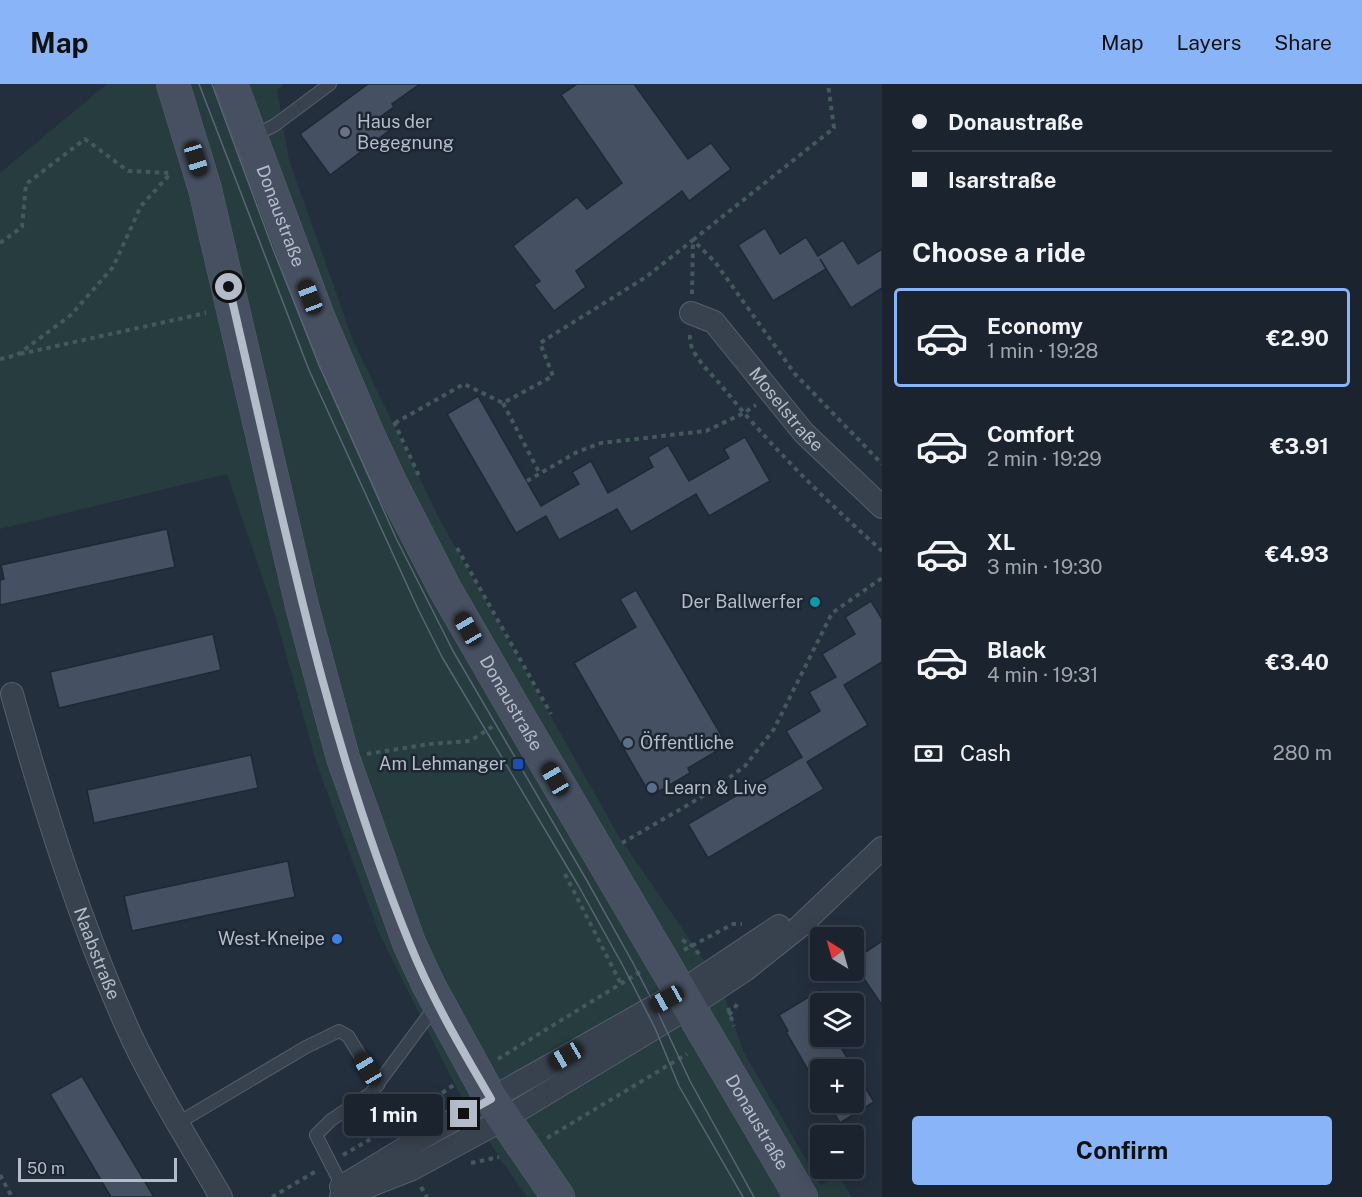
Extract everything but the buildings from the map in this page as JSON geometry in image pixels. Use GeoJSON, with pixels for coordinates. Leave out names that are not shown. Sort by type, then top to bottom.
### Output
{"type":"FeatureCollection","features":[{"type":"Feature","properties":{"kind":"main road"},"geometry":{"type":"LineString","coordinates":[[173,84],[205,189],[302,606],[343,758],[409,943],[437,1003],[490,1097],[558,1197]]}},
{"type":"Feature","properties":{"kind":"main road","name":"Donaustraße"},"geometry":{"type":"LineString","coordinates":[[231,84],[317,314],[369,437],[445,589],[528,704],[668,947],[684,1000],[722,1036],[801,1197]]}},
{"type":"Feature","properties":{"kind":"street","name":"Moselstraße"},"geometry":{"type":"LineString","coordinates":[[691,313],[714,322],[804,433],[882,507]]}},
{"type":"Feature","properties":{"kind":"street","name":"Naabstraße"},"geometry":{"type":"LineString","coordinates":[[12,693],[44,807],[94,948],[133,1039],[221,1197]]}},
{"type":"Feature","properties":{"kind":"street"},"geometry":{"type":"LineString","coordinates":[[717,978],[745,970],[799,927],[882,848]]}},
{"type":"Feature","properties":{"kind":"street"},"geometry":{"type":"LineString","coordinates":[[336,1193],[490,1097],[684,1000],[717,978],[782,924],[854,874]]}},
{"type":"Feature","properties":{"kind":"lane"},"geometry":{"type":"LineString","coordinates":[[251,137],[275,125],[330,84]]}},
{"type":"Feature","properties":{"kind":"lane"},"geometry":{"type":"LineString","coordinates":[[336,1193],[330,1163],[316,1135],[331,1120],[371,1093],[437,1003]]}},
{"type":"Feature","properties":{"kind":"lane"},"geometry":{"type":"LineString","coordinates":[[178,1123],[306,1047],[339,1031],[348,1036],[378,1085]]}},
{"type":"Feature","properties":{"kind":"path"},"geometry":{"type":"LineString","coordinates":[[828,84],[834,128],[693,240],[689,342],[744,413],[781,455],[828,503],[882,551]]}},
{"type":"Feature","properties":{"kind":"path"},"geometry":{"type":"LineString","coordinates":[[0,243],[22,226],[26,184],[85,139],[128,171],[171,173],[141,206],[113,267],[71,315],[17,355]]}},
{"type":"Feature","properties":{"kind":"path"},"geometry":{"type":"LineString","coordinates":[[0,359],[233,306]]}},
{"type":"Feature","properties":{"kind":"path"},"geometry":{"type":"LineString","coordinates":[[527,481],[578,452],[601,443],[706,431],[744,413],[795,375]]}},
{"type":"Feature","properties":{"kind":"path"},"geometry":{"type":"LineString","coordinates":[[503,403],[553,376]]}},
{"type":"Feature","properties":{"kind":"path"},"geometry":{"type":"LineString","coordinates":[[395,423],[464,384],[503,403],[540,474]]}},
{"type":"Feature","properties":{"kind":"path"},"geometry":{"type":"LineString","coordinates":[[390,413],[425,488]]}},
{"type":"Feature","properties":{"kind":"path"},"geometry":{"type":"LineString","coordinates":[[452,541],[528,704],[552,716]]}},
{"type":"Feature","properties":{"kind":"path"},"geometry":{"type":"LineString","coordinates":[[621,843],[710,792],[745,766],[774,729],[832,612],[882,578]]}},
{"type":"Feature","properties":{"kind":"path"},"geometry":{"type":"LineString","coordinates":[[343,758],[430,744],[470,741],[528,704]]}},
{"type":"Feature","properties":{"kind":"path"},"geometry":{"type":"LineString","coordinates":[[618,835],[627,853]]}},
{"type":"Feature","properties":{"kind":"path"},"geometry":{"type":"LineString","coordinates":[[565,874],[621,984]]}},
{"type":"Feature","properties":{"kind":"path"},"geometry":{"type":"LineString","coordinates":[[272,1197],[404,1120],[490,1097],[621,984],[668,947],[693,946],[733,924],[782,924]]}},
{"type":"Feature","properties":{"kind":"path"},"geometry":{"type":"LineString","coordinates":[[668,947],[693,946]]}},
{"type":"Feature","properties":{"kind":"path"},"geometry":{"type":"LineString","coordinates":[[468,1163],[526,1151],[722,1036],[729,1013],[717,978],[693,946]]}},
{"type":"Feature","properties":{"kind":"path"},"geometry":{"type":"LineString","coordinates":[[722,1036],[729,1013],[744,996]]}},
{"type":"Feature","properties":{"kind":"path"},"geometry":{"type":"LineString","coordinates":[[0,1175],[12,1197]]}},
{"type":"Feature","properties":{"kind":"path"},"geometry":{"type":"LineString","coordinates":[[413,1186],[419,1183],[427,1197]]}},
{"type":"Feature","properties":{"kind":"green space"},"geometry":{"type":"Polygon","coordinates":[[[107,84],[284,84],[277,90],[289,160],[354,343],[440,520],[618,835],[721,985],[743,1051],[810,1166],[810,1179],[818,1179],[821,1185],[830,1179],[840,1179],[852,1197],[527,1197],[499,1157],[455,1085],[380,935],[317,765],[276,618],[227,474],[0,529],[0,173],[107,84]]]}},
{"type":"Feature","properties":{"kind":"tram line"},"geometry":{"type":"LineString","coordinates":[[199,84],[309,370],[418,609],[442,657],[578,885],[623,966],[655,1028],[679,1086],[743,1197]]}},
{"type":"Feature","properties":{"kind":"tram line"},"geometry":{"type":"LineString","coordinates":[[212,84],[319,365],[396,538],[453,651],[633,963],[690,1081],[754,1197]]}},
{"type":"Feature","properties":{"kind":"place","name":"Haus der Begegnung"},"geometry":{"type":"Point","coordinates":[345,132]}},
{"type":"Feature","properties":{"kind":"place","name":"Der Ballwerfer"},"geometry":{"type":"Point","coordinates":[815,602]}},
{"type":"Feature","properties":{"kind":"place","name":"Öffentliche"},"geometry":{"type":"Point","coordinates":[628,743]}},
{"type":"Feature","properties":{"kind":"place","name":"Am Lehmanger"},"geometry":{"type":"Point","coordinates":[518,764]}},
{"type":"Feature","properties":{"kind":"place","name":"Learn & Live"},"geometry":{"type":"Point","coordinates":[652,788]}},
{"type":"Feature","properties":{"kind":"place","name":"West-Kneipe"},"geometry":{"type":"Point","coordinates":[337,939]}},
{"type":"Feature","properties":{"kind":"route"},"geometry":{"type":"LineString","coordinates":[[229,287],[302,606],[343,758],[409,943],[451,1029],[491,1099],[464,1114]]}}]}
